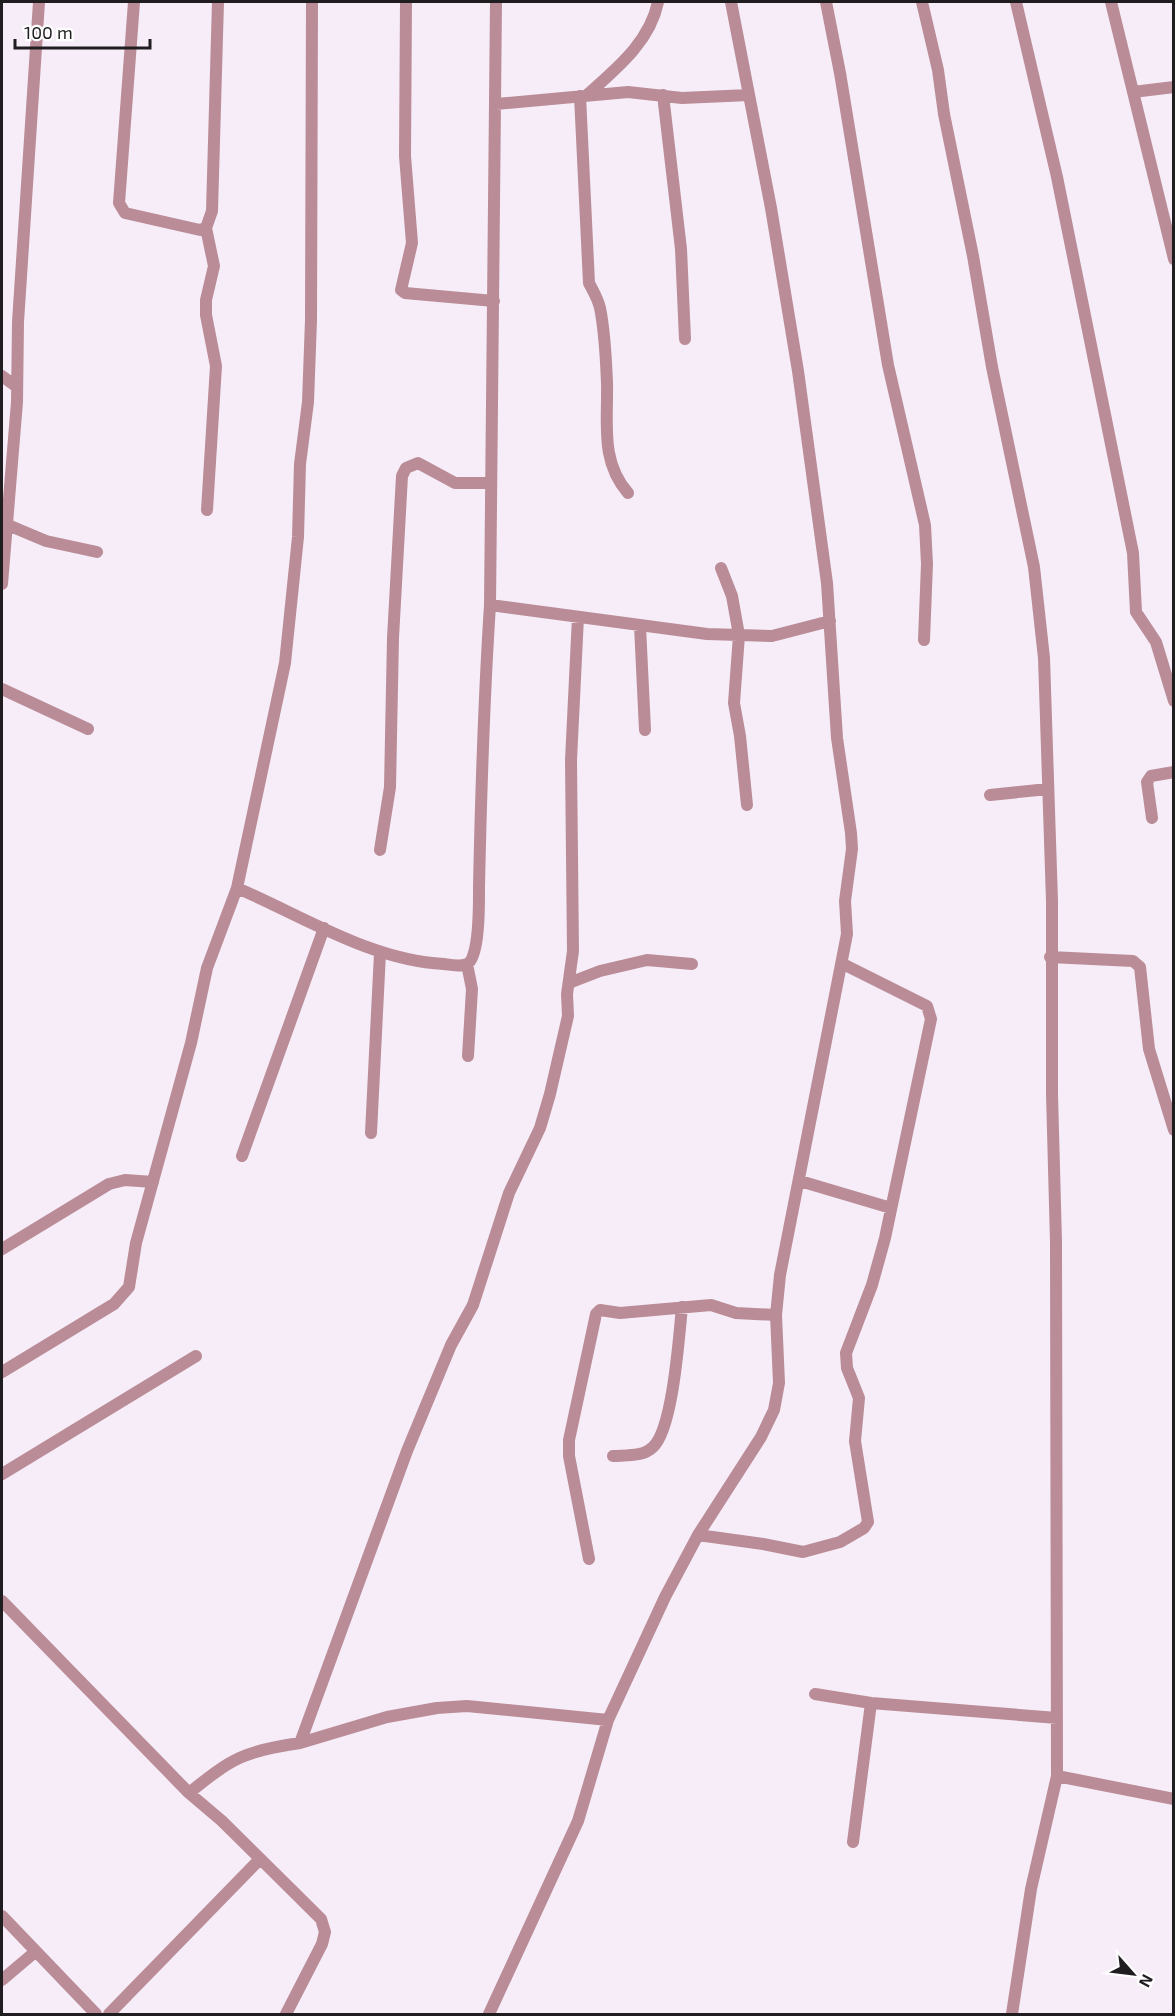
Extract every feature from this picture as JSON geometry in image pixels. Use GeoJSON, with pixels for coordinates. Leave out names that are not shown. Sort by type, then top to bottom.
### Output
{"type":"FeatureCollection","features":[{"type":"Feature","properties":{"kind":"street"},"geometry":{"type":"LineString","coordinates":[[2,584],[17,387],[18,322],[39,2]]}},
{"type":"Feature","properties":{"kind":"street"},"geometry":{"type":"LineString","coordinates":[[134,2],[119,203],[125,213],[200,230],[206,228]]}},
{"type":"Feature","properties":{"kind":"street"},"geometry":{"type":"LineString","coordinates":[[207,510],[216,366],[206,315],[206,300],[214,266],[206,228],[212,211],[218,2]]}},
{"type":"Feature","properties":{"kind":"street"},"geometry":{"type":"LineString","coordinates":[[2,1372],[95,1316],[126,1292],[191,1043],[207,968],[237,888],[285,663],[298,537],[300,464],[308,402],[311,320],[312,2]]}},
{"type":"Feature","properties":{"kind":"street"},"geometry":{"type":"LineString","coordinates":[[406,2],[405,156],[412,243],[401,290],[405,293],[494,300]]}},
{"type":"Feature","properties":{"kind":"street"},"geometry":{"type":"LineString","coordinates":[[237,888],[380,953],[425,963],[467,964],[473,958],[478,919],[484,695],[490,605],[489,483],[494,300],[496,2]]}},
{"type":"Feature","properties":{"kind":"street"},"geometry":{"type":"LineString","coordinates":[[628,494],[617,480],[609,461],[606,444],[607,382],[600,309],[589,283],[584,96],[634,51],[651,22],[658,2]]}},
{"type":"Feature","properties":{"kind":"street"},"geometry":{"type":"LineString","coordinates":[[489,2014],[578,1821],[608,1720],[665,1597],[698,1535],[761,1437],[774,1410],[778,1383],[776,1315],[780,1275],[832,1006],[843,964],[847,934],[845,901],[852,849],[836,728],[827,583],[798,371],[771,208],[731,2]]}},
{"type":"Feature","properties":{"kind":"street"},"geometry":{"type":"LineString","coordinates":[[826,2],[840,73],[888,365],[925,525],[927,564],[924,640]]}},
{"type":"Feature","properties":{"kind":"street"},"geometry":{"type":"LineString","coordinates":[[922,2],[938,70],[944,114],[999,401],[1018,481],[1034,567],[1044,648],[1052,901],[1050,957],[1056,1242],[1057,1776],[1031,1889],[1012,2014]]}},
{"type":"Feature","properties":{"kind":"street"},"geometry":{"type":"LineString","coordinates":[[1016,2],[1057,177],[1133,553],[1136,612],[1156,642],[1173,701]]}},
{"type":"Feature","properties":{"kind":"street"},"geometry":{"type":"LineString","coordinates":[[1111,2],[1173,254]]}},
{"type":"Feature","properties":{"kind":"street"},"geometry":{"type":"LineString","coordinates":[[1133,92],[1173,87]]}},
{"type":"Feature","properties":{"kind":"street"},"geometry":{"type":"LineString","coordinates":[[496,104],[628,92],[682,98],[749,95]]}},
{"type":"Feature","properties":{"kind":"street"},"geometry":{"type":"LineString","coordinates":[[663,95],[681,249],[685,339]]}},
{"type":"Feature","properties":{"kind":"street"},"geometry":{"type":"LineString","coordinates":[[2,376],[17,387]]}},
{"type":"Feature","properties":{"kind":"street"},"geometry":{"type":"LineString","coordinates":[[380,850],[390,786],[393,638],[402,476],[406,468],[418,463],[455,483],[489,483]]}},
{"type":"Feature","properties":{"kind":"street"},"geometry":{"type":"LineString","coordinates":[[8,525],[46,542],[97,552]]}},
{"type":"Feature","properties":{"kind":"street"},"geometry":{"type":"LineString","coordinates":[[722,568],[732,596],[739,635],[734,703],[747,805]]}},
{"type":"Feature","properties":{"kind":"street"},"geometry":{"type":"LineString","coordinates":[[490,605],[640,626],[739,635],[772,636],[830,621]]}},
{"type":"Feature","properties":{"kind":"street"},"geometry":{"type":"LineString","coordinates":[[300,1743],[407,1451],[451,1345],[473,1305],[509,1193],[540,1128],[565,1031],[573,951],[571,760],[578,617]]}},
{"type":"Feature","properties":{"kind":"street"},"geometry":{"type":"LineString","coordinates":[[640,626],[645,730]]}},
{"type":"Feature","properties":{"kind":"street"},"geometry":{"type":"LineString","coordinates":[[2,689],[88,729]]}},
{"type":"Feature","properties":{"kind":"street"},"geometry":{"type":"LineString","coordinates":[[1152,818],[1147,782],[1151,776],[1173,772]]}},
{"type":"Feature","properties":{"kind":"street"},"geometry":{"type":"LineString","coordinates":[[990,795],[1048,789]]}},
{"type":"Feature","properties":{"kind":"street"},"geometry":{"type":"LineString","coordinates":[[242,1156],[324,928]]}},
{"type":"Feature","properties":{"kind":"street"},"geometry":{"type":"LineString","coordinates":[[371,1133],[380,953]]}},
{"type":"Feature","properties":{"kind":"street"},"geometry":{"type":"LineString","coordinates":[[1050,957],[1133,962],[1140,967],[1149,1049],[1173,1130]]}},
{"type":"Feature","properties":{"kind":"street"},"geometry":{"type":"LineString","coordinates":[[569,983],[600,971],[647,960],[692,964]]}},
{"type":"Feature","properties":{"kind":"street"},"geometry":{"type":"LineString","coordinates":[[467,964],[472,989],[468,1056]]}},
{"type":"Feature","properties":{"kind":"street"},"geometry":{"type":"LineString","coordinates":[[698,1535],[802,1552],[840,1542],[867,1524],[855,1442],[859,1398],[845,1360],[847,1347],[873,1285],[931,1012],[927,1006],[843,964]]}},
{"type":"Feature","properties":{"kind":"street"},"geometry":{"type":"LineString","coordinates":[[2,1249],[109,1184],[125,1180],[153,1182]]}},
{"type":"Feature","properties":{"kind":"street"},"geometry":{"type":"LineString","coordinates":[[800,1181],[891,1208]]}},
{"type":"Feature","properties":{"kind":"street"},"geometry":{"type":"LineString","coordinates":[[589,1559],[569,1456],[569,1440],[594,1319],[600,1311],[620,1313],[711,1305],[736,1313],[776,1315]]}},
{"type":"Feature","properties":{"kind":"street"},"geometry":{"type":"LineString","coordinates":[[613,1456],[641,1454],[653,1448],[660,1438],[673,1381],[682,1307]]}},
{"type":"Feature","properties":{"kind":"street"},"geometry":{"type":"LineString","coordinates":[[2,1474],[196,1356]]}},
{"type":"Feature","properties":{"kind":"street"},"geometry":{"type":"LineString","coordinates":[[2,1601],[189,1793],[222,1821],[324,1925],[322,1944],[286,2014]]}},
{"type":"Feature","properties":{"kind":"street"},"geometry":{"type":"LineString","coordinates":[[815,1694],[871,1703],[1057,1718]]}},
{"type":"Feature","properties":{"kind":"street"},"geometry":{"type":"LineString","coordinates":[[853,1842],[871,1703]]}},
{"type":"Feature","properties":{"kind":"street"},"geometry":{"type":"LineString","coordinates":[[189,1793],[223,1766],[259,1749],[300,1743],[387,1717],[437,1708],[467,1706],[608,1720]]}},
{"type":"Feature","properties":{"kind":"street"},"geometry":{"type":"LineString","coordinates":[[1057,1776],[1173,1799]]}},
{"type":"Feature","properties":{"kind":"street"},"geometry":{"type":"LineString","coordinates":[[109,2014],[260,1859]]}},
{"type":"Feature","properties":{"kind":"street"},"geometry":{"type":"LineString","coordinates":[[2,1916],[96,2014]]}},
{"type":"Feature","properties":{"kind":"street"},"geometry":{"type":"LineString","coordinates":[[2,1980],[35,1952]]}}]}
